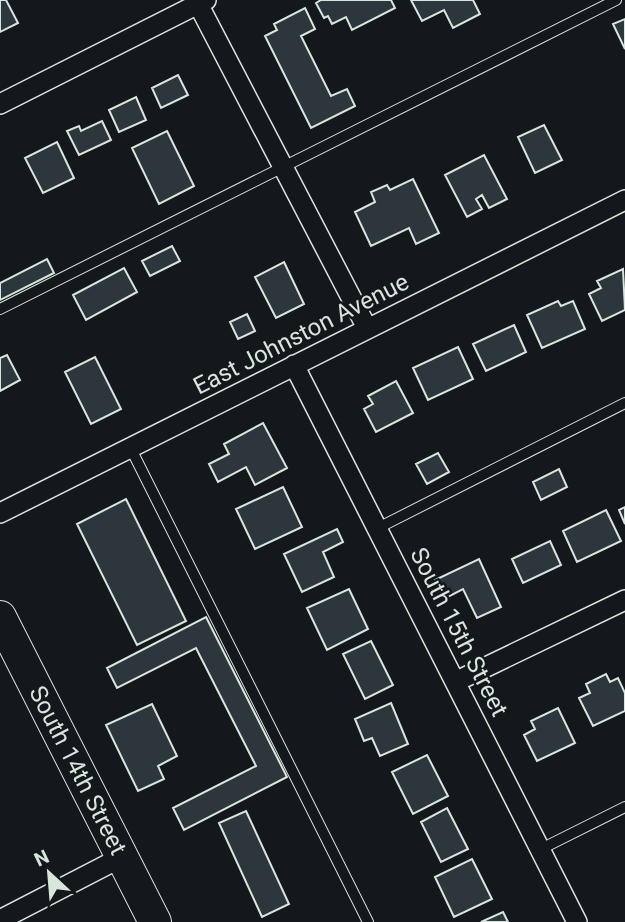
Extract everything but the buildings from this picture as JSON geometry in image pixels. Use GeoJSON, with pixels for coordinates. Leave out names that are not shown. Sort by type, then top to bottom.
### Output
{"type":"FeatureCollection","features":[{"type":"Feature","properties":{"kind":"main road","name":"South 14th Street"},"geometry":{"type":"LineString","coordinates":[[0,617],[155,922]]}},
{"type":"Feature","properties":{"kind":"street"},"geometry":{"type":"LineString","coordinates":[[0,104],[200,1],[367,328]]}},
{"type":"Feature","properties":{"kind":"street","name":"East Johnston Avenue"},"geometry":{"type":"LineString","coordinates":[[0,513],[625,200]]}},
{"type":"Feature","properties":{"kind":"street","name":"South 15th Street"},"geometry":{"type":"LineString","coordinates":[[294,365],[578,922]]}},
{"type":"Feature","properties":{"kind":"street"},"geometry":{"type":"LineString","coordinates":[[457,681],[625,600]]}},
{"type":"Feature","properties":{"kind":"street"},"geometry":{"type":"LineString","coordinates":[[0,920],[122,858]]}},
{"type":"Feature","properties":{"kind":"lane"},"geometry":{"type":"LineString","coordinates":[[0,309],[616,0]]}},
{"type":"Feature","properties":{"kind":"lane"},"geometry":{"type":"LineString","coordinates":[[378,528],[625,403]]}},
{"type":"Feature","properties":{"kind":"lane"},"geometry":{"type":"LineString","coordinates":[[130,447],[368,922]]}},
{"type":"Feature","properties":{"kind":"lane"},"geometry":{"type":"LineString","coordinates":[[541,849],[625,807]]}}]}
